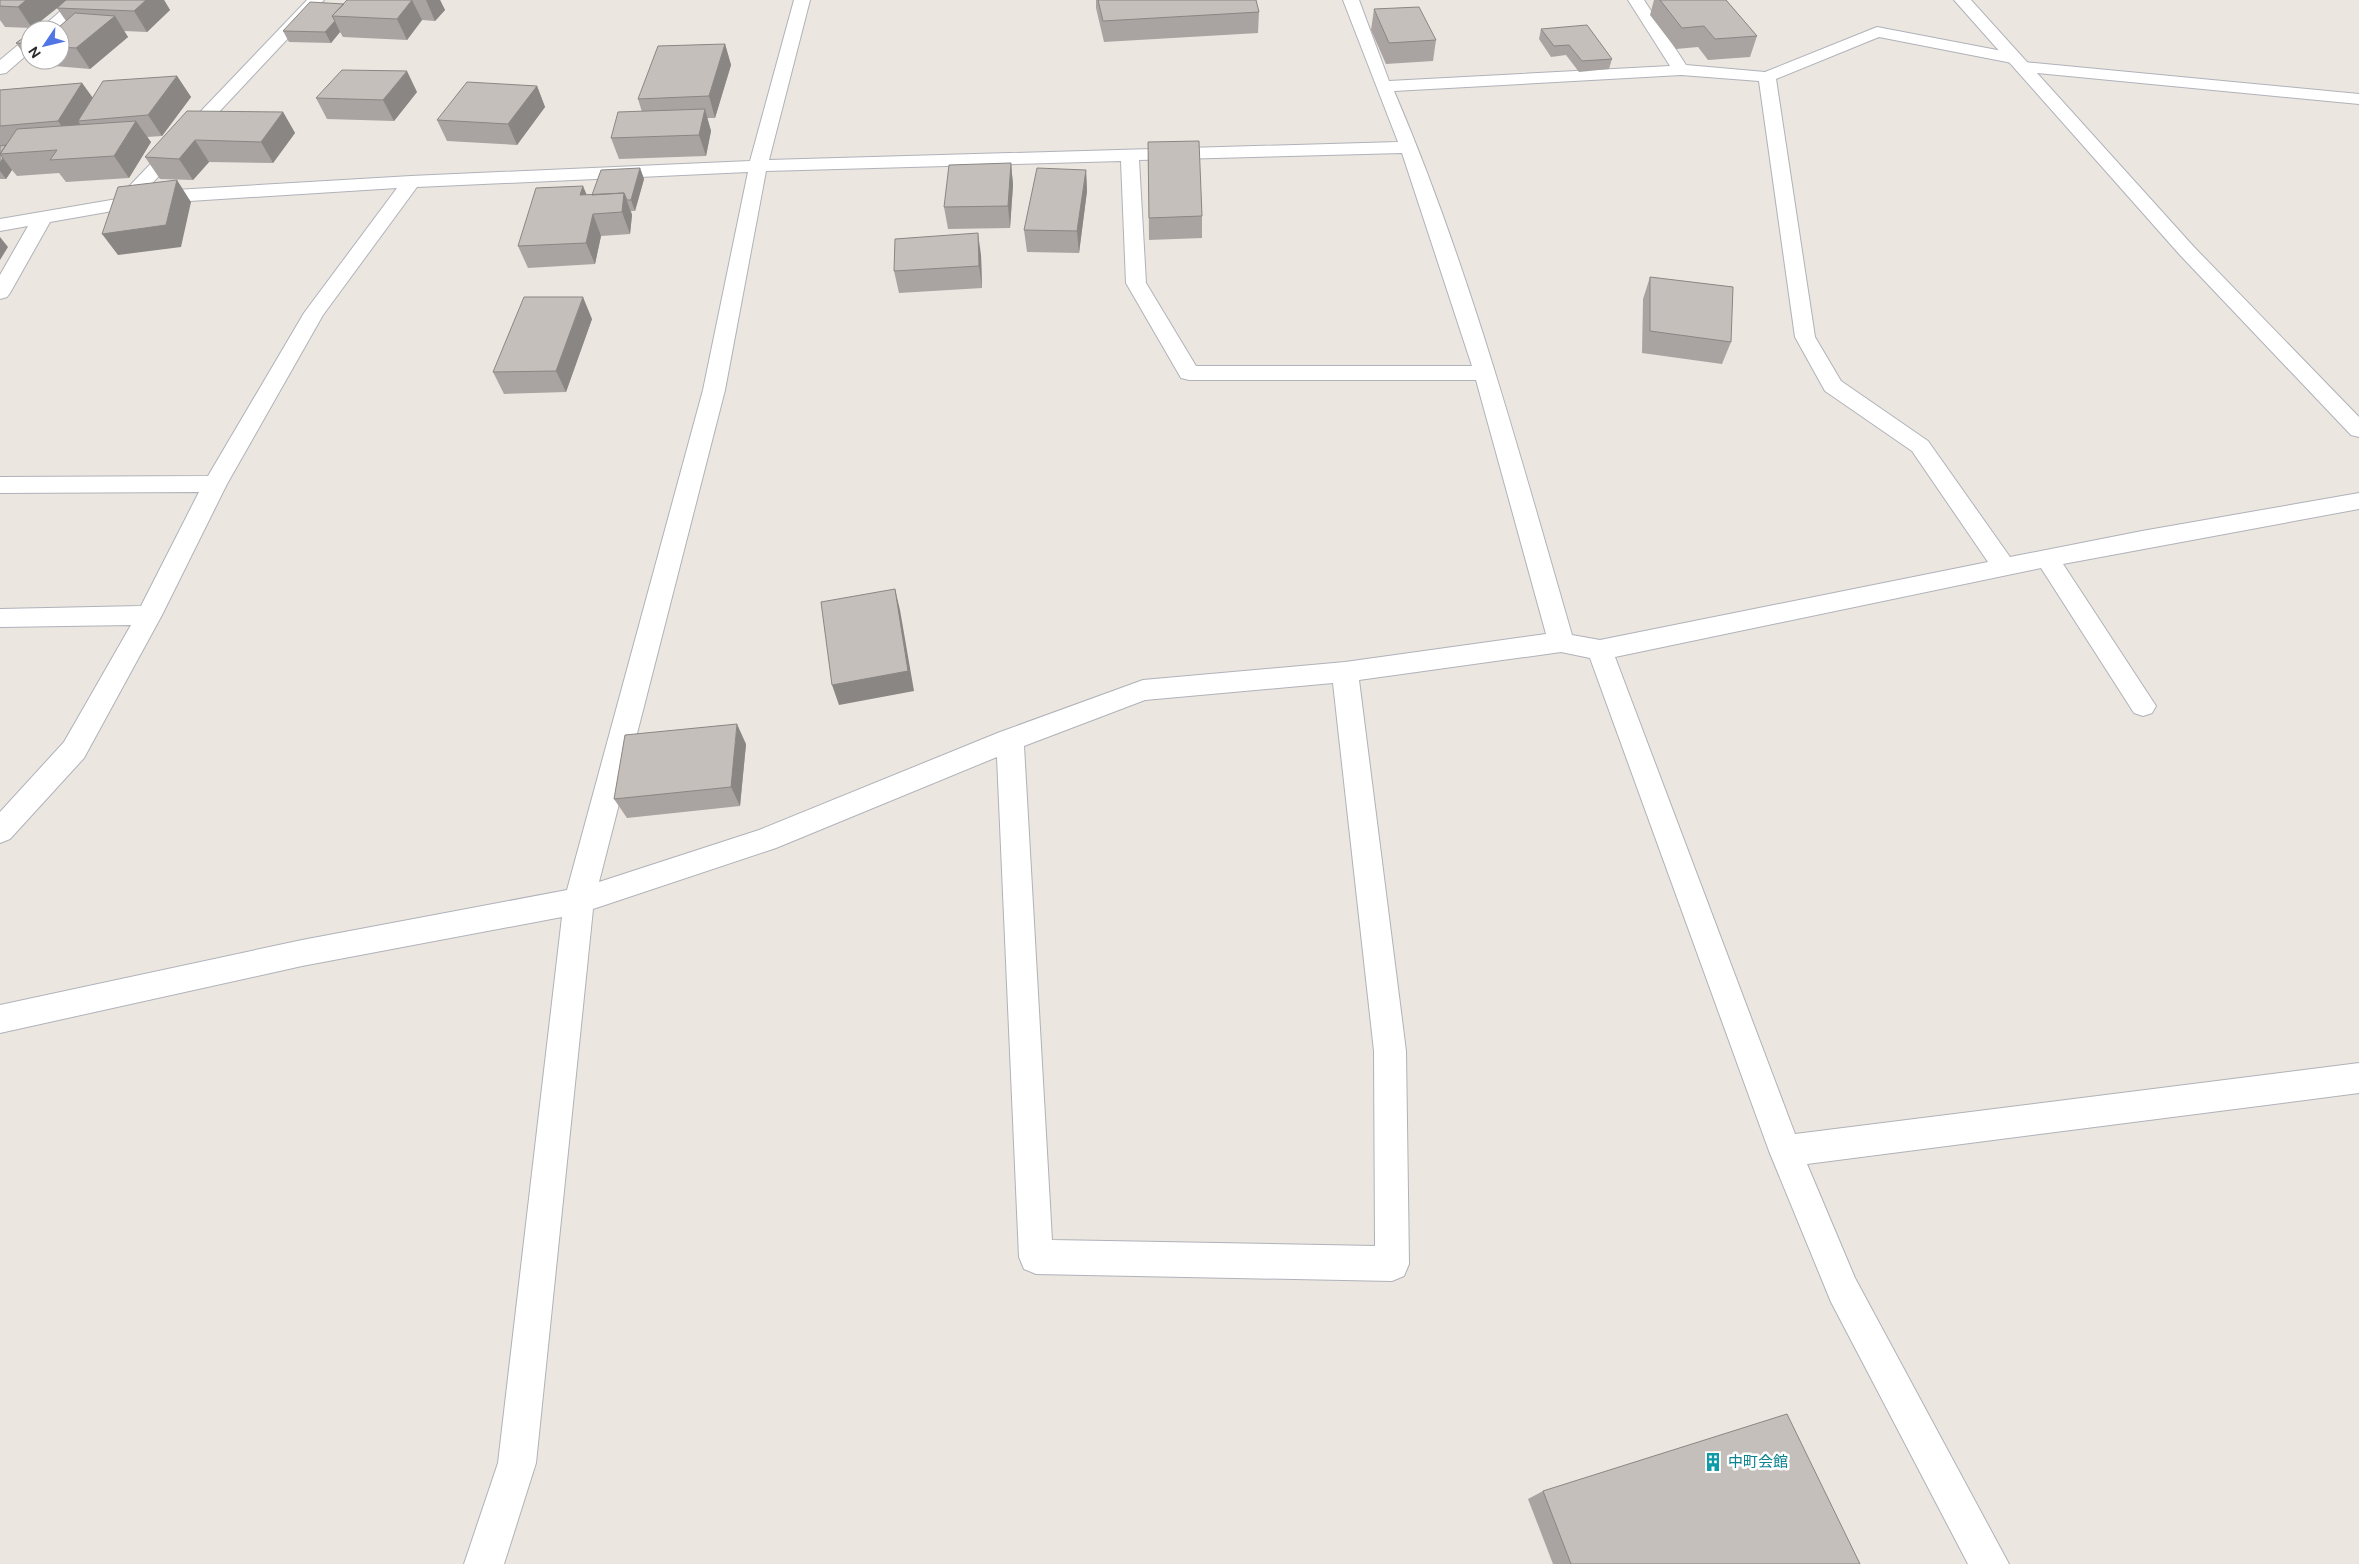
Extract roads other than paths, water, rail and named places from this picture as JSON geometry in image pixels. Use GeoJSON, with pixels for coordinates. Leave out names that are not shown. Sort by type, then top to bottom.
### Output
{"type":"FeatureCollection","features":[{"type":"Feature","properties":{"kind":"street"},"geometry":{"type":"LineString","coordinates":[[59,20],[83,0]]}},
{"type":"Feature","properties":{"kind":"street"},"geometry":{"type":"LineString","coordinates":[[123,203],[316,0]]}},
{"type":"Feature","properties":{"kind":"street"},"geometry":{"type":"LineString","coordinates":[[484,1564],[517,1463],[579,901],[714,390],[758,166],[802,0]]}},
{"type":"Feature","properties":{"kind":"street"},"geometry":{"type":"LineString","coordinates":[[1352,0],[1409,147],[1485,373],[1561,642]]}},
{"type":"Feature","properties":{"kind":"street"},"geometry":{"type":"LineString","coordinates":[[1636,0],[1681,70]]}},
{"type":"Feature","properties":{"kind":"street"},"geometry":{"type":"LineString","coordinates":[[1962,0],[2187,251],[2359,430]]}},
{"type":"Feature","properties":{"kind":"street"},"geometry":{"type":"LineString","coordinates":[[1384,86],[1681,70],[1767,77],[1877,32],[2017,62],[2359,99]]}},
{"type":"Feature","properties":{"kind":"street"},"geometry":{"type":"LineString","coordinates":[[0,69],[20,52]]}},
{"type":"Feature","properties":{"kind":"street"},"geometry":{"type":"LineString","coordinates":[[1767,77],[1805,337],[1833,386],[1920,446],[2005,568]]}},
{"type":"Feature","properties":{"kind":"street"},"geometry":{"type":"LineString","coordinates":[[0,225],[158,197],[411,182],[758,166],[1409,147]]}},
{"type":"Feature","properties":{"kind":"street"},"geometry":{"type":"LineString","coordinates":[[1130,154],[1136,283],[1189,373],[1485,373]]}},
{"type":"Feature","properties":{"kind":"street"},"geometry":{"type":"LineString","coordinates":[[0,830],[74,750],[149,615],[215,484],[314,313],[411,182]]}},
{"type":"Feature","properties":{"kind":"street"},"geometry":{"type":"LineString","coordinates":[[0,293],[43,217]]}},
{"type":"Feature","properties":{"kind":"street"},"geometry":{"type":"LineString","coordinates":[[0,485],[215,484]]}},
{"type":"Feature","properties":{"kind":"street"},"geometry":{"type":"LineString","coordinates":[[0,1020],[302,953],[579,901],[766,840],[1010,740],[1143,690],[1345,672],[1561,642],[1600,650],[2047,558],[2359,502]]}},
{"type":"Feature","properties":{"kind":"street"},"geometry":{"type":"LineString","coordinates":[[2047,558],[2143,706]]}},
{"type":"Feature","properties":{"kind":"street"},"geometry":{"type":"LineString","coordinates":[[0,618],[149,615]]}},
{"type":"Feature","properties":{"kind":"street"},"geometry":{"type":"LineString","coordinates":[[1600,650],[1785,1151],[1843,1290],[1990,1564]]}},
{"type":"Feature","properties":{"kind":"street"},"geometry":{"type":"LineString","coordinates":[[1010,740],[1036,1258],[1392,1264],[1390,1051],[1345,672]]}},
{"type":"Feature","properties":{"kind":"street"},"geometry":{"type":"LineString","coordinates":[[1785,1151],[2359,1078]]}},
{"type":"Feature","properties":{"kind":"place","name":"中町会館"},"geometry":{"type":"Point","coordinates":[1713,1462]}}]}
